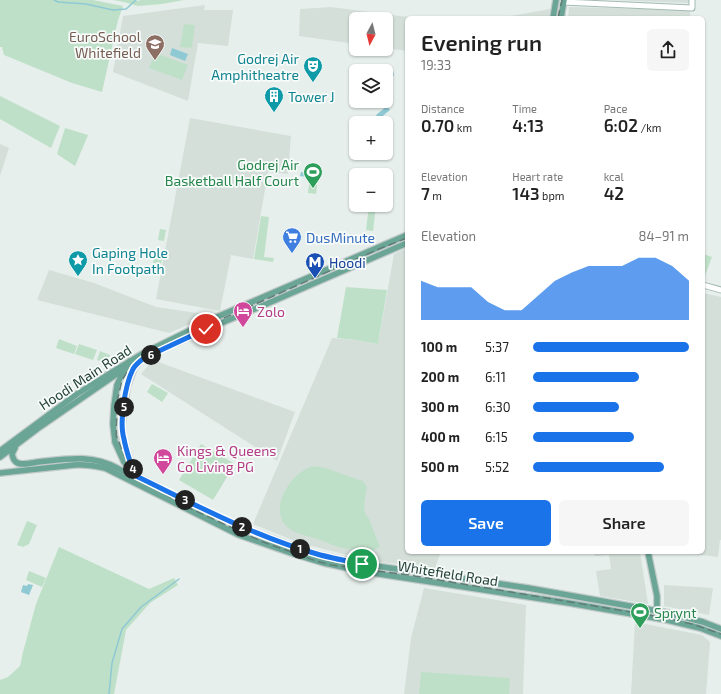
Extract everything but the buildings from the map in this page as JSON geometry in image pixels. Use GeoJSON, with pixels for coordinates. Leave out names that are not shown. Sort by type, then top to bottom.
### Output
{"type":"FeatureCollection","features":[{"type":"Feature","properties":{"kind":"main road"},"geometry":{"type":"LineString","coordinates":[[553,16],[556,0]]}},
{"type":"Feature","properties":{"kind":"main road"},"geometry":{"type":"LineString","coordinates":[[561,16],[563,1]]}},
{"type":"Feature","properties":{"kind":"main road","name":"Hoodi Main Road"},"geometry":{"type":"LineString","coordinates":[[134,475],[123,438],[122,425],[127,387],[137,364],[167,344],[217,317],[405,236]]}},
{"type":"Feature","properties":{"kind":"main road","name":"Hoodi Main Road"},"geometry":{"type":"LineString","coordinates":[[0,451],[142,354],[264,306],[405,243]]}},
{"type":"Feature","properties":{"kind":"main road"},"geometry":{"type":"LineString","coordinates":[[125,366],[117,384],[112,424],[115,442],[124,462],[134,475]]}},
{"type":"Feature","properties":{"kind":"main road","name":"Hoodi Main Road"},"geometry":{"type":"LineString","coordinates":[[0,457],[68,404]]}},
{"type":"Feature","properties":{"kind":"main road","name":"Whitefield Road"},"geometry":{"type":"LineString","coordinates":[[15,445],[12,454],[17,463],[21,464],[71,458],[99,460],[129,474],[136,484]]}},
{"type":"Feature","properties":{"kind":"main road","name":"Whitefield Road"},"geometry":{"type":"LineString","coordinates":[[0,473],[83,464],[105,468],[239,535],[294,554],[333,565],[366,572],[569,603],[685,624],[721,636]]}},
{"type":"Feature","properties":{"kind":"main road","name":"Whitefield Road"},"geometry":{"type":"LineString","coordinates":[[134,475],[238,526],[294,547],[324,556],[383,567],[528,588],[669,613],[687,618]]}},
{"type":"Feature","properties":{"kind":"main road"},"geometry":{"type":"LineString","coordinates":[[648,554],[657,596],[657,611]]}},
{"type":"Feature","properties":{"kind":"main road"},"geometry":{"type":"LineString","coordinates":[[685,624],[687,618],[721,629]]}},
{"type":"Feature","properties":{"kind":"street"},"geometry":{"type":"LineString","coordinates":[[563,1],[692,8],[692,0]]}},
{"type":"Feature","properties":{"kind":"street"},"geometry":{"type":"LineString","coordinates":[[705,286],[721,290]]}},
{"type":"Feature","properties":{"kind":"street"},"geometry":{"type":"LineString","coordinates":[[705,289],[721,293]]}},
{"type":"Feature","properties":{"kind":"shaded area"},"geometry":{"type":"Polygon","coordinates":[[[613,0],[689,0],[689,3],[613,0]]]}},
{"type":"Feature","properties":{"kind":"shaded area","name":"EuroSchool Whitefield"},"geometry":{"type":"Polygon","coordinates":[[[205,5],[204,10],[233,10],[228,46],[198,43],[188,101],[113,72],[123,16],[205,5]]]}},
{"type":"Feature","properties":{"kind":"shaded area"},"geometry":{"type":"Polygon","coordinates":[[[331,7],[369,12],[349,12],[349,43],[299,36],[300,9],[331,7]]]}},
{"type":"Feature","properties":{"kind":"shaded area"},"geometry":{"type":"Polygon","coordinates":[[[569,7],[690,10],[690,16],[568,16],[569,7]]]}},
{"type":"Feature","properties":{"kind":"shaded area"},"geometry":{"type":"Polygon","coordinates":[[[550,9],[549,16],[510,16],[550,9]]]}},
{"type":"Feature","properties":{"kind":"shaded area"},"geometry":{"type":"Polygon","coordinates":[[[393,15],[405,16],[405,51],[393,49],[393,15]]]}},
{"type":"Feature","properties":{"kind":"shaded area"},"geometry":{"type":"Polygon","coordinates":[[[190,118],[291,136],[288,174],[268,172],[253,259],[231,255],[220,311],[156,299],[190,118]]]}},
{"type":"Feature","properties":{"kind":"shaded area"},"geometry":{"type":"Polygon","coordinates":[[[0,144],[9,148],[0,176],[0,144]]]}},
{"type":"Feature","properties":{"kind":"shaded area"},"geometry":{"type":"Polygon","coordinates":[[[405,249],[405,554],[440,554],[435,568],[371,561],[300,543],[253,524],[332,338],[378,344],[394,254],[405,249]]]}},
{"type":"Feature","properties":{"kind":"shaded area"},"geometry":{"type":"Polygon","coordinates":[[[49,270],[94,283],[156,307],[211,315],[169,333],[37,300],[49,270]]]}},
{"type":"Feature","properties":{"kind":"shaded area"},"geometry":{"type":"Polygon","coordinates":[[[705,293],[721,297],[721,540],[718,557],[693,554],[705,554],[705,293]]]}},
{"type":"Feature","properties":{"kind":"shaded area"},"geometry":{"type":"Polygon","coordinates":[[[153,360],[295,412],[277,461],[141,374],[153,360]]]}},
{"type":"Feature","properties":{"kind":"shaded area"},"geometry":{"type":"Polygon","coordinates":[[[594,554],[640,554],[648,604],[600,596],[596,571],[611,569],[609,555],[595,556],[594,554]]]}},
{"type":"Feature","properties":{"kind":"shaded area"},"geometry":{"type":"Polygon","coordinates":[[[664,585],[713,588],[709,615],[664,606],[664,585]]]}},
{"type":"Feature","properties":{"kind":"shaded area"},"geometry":{"type":"Polygon","coordinates":[[[424,588],[526,605],[523,694],[404,694],[411,638],[424,588]]]}},
{"type":"Feature","properties":{"kind":"shaded area"},"geometry":{"type":"Polygon","coordinates":[[[635,622],[702,635],[710,642],[706,694],[631,694],[635,622]]]}},
{"type":"Feature","properties":{"kind":"green space"},"geometry":{"type":"Polygon","coordinates":[[[0,0],[93,0],[123,6],[118,20],[102,92],[72,83],[4,55],[2,47],[0,47],[0,0]]]}},
{"type":"Feature","properties":{"kind":"green space"},"geometry":{"type":"Polygon","coordinates":[[[113,0],[137,1],[184,0],[138,6],[113,0]]]}},
{"type":"Feature","properties":{"kind":"green space"},"geometry":{"type":"Polygon","coordinates":[[[184,24],[195,25],[192,48],[180,47],[184,24]]]}},
{"type":"Feature","properties":{"kind":"green space"},"geometry":{"type":"Polygon","coordinates":[[[155,53],[188,65],[182,80],[149,68],[155,53]]]}},
{"type":"Feature","properties":{"kind":"green space"},"geometry":{"type":"Polygon","coordinates":[[[0,96],[60,126],[51,148],[0,119],[0,96]]]}},
{"type":"Feature","properties":{"kind":"green space"},"geometry":{"type":"Polygon","coordinates":[[[65,128],[88,135],[75,166],[57,154],[65,128]]]}},
{"type":"Feature","properties":{"kind":"green space","name":"Godrej Air Basketball Half Court"},"geometry":{"type":"Polygon","coordinates":[[[309,184],[317,185],[316,194],[308,193],[309,184]]]}},
{"type":"Feature","properties":{"kind":"green space"},"geometry":{"type":"Polygon","coordinates":[[[368,212],[375,212],[373,231],[366,230],[368,212]]]}},
{"type":"Feature","properties":{"kind":"green space"},"geometry":{"type":"Polygon","coordinates":[[[261,216],[269,217],[264,257],[274,258],[273,262],[254,259],[261,216]]]}},
{"type":"Feature","properties":{"kind":"green space"},"geometry":{"type":"Polygon","coordinates":[[[160,229],[166,230],[164,241],[158,240],[160,229]]]}},
{"type":"Feature","properties":{"kind":"green space"},"geometry":{"type":"Polygon","coordinates":[[[155,253],[163,255],[161,264],[153,263],[155,253]]]}},
{"type":"Feature","properties":{"kind":"green space"},"geometry":{"type":"Polygon","coordinates":[[[705,255],[712,257],[705,276],[705,255]]]}},
{"type":"Feature","properties":{"kind":"green space"},"geometry":{"type":"Polygon","coordinates":[[[346,287],[387,290],[378,344],[337,338],[346,287]]]}},
{"type":"Feature","properties":{"kind":"green space"},"geometry":{"type":"Polygon","coordinates":[[[59,339],[77,346],[74,354],[56,348],[59,339]]]}},
{"type":"Feature","properties":{"kind":"green space"},"geometry":{"type":"Polygon","coordinates":[[[79,344],[97,350],[93,360],[75,354],[79,344]]]}},
{"type":"Feature","properties":{"kind":"green space"},"geometry":{"type":"Polygon","coordinates":[[[100,351],[110,355],[106,364],[97,360],[100,351]]]}},
{"type":"Feature","properties":{"kind":"green space"},"geometry":{"type":"Polygon","coordinates":[[[152,384],[168,393],[162,402],[147,392],[152,384]]]}},
{"type":"Feature","properties":{"kind":"green space"},"geometry":{"type":"Polygon","coordinates":[[[201,444],[235,464],[213,500],[179,480],[201,444]]]}},
{"type":"Feature","properties":{"kind":"green space"},"geometry":{"type":"Polygon","coordinates":[[[315,466],[326,468],[363,481],[367,487],[364,505],[365,513],[369,519],[380,547],[369,551],[335,546],[298,533],[286,526],[281,518],[281,499],[291,481],[307,469],[315,466]]]}},
{"type":"Feature","properties":{"kind":"green space"},"geometry":{"type":"Polygon","coordinates":[[[27,521],[37,525],[29,544],[23,547],[17,545],[27,521]]]}},
{"type":"Feature","properties":{"kind":"green space"},"geometry":{"type":"Polygon","coordinates":[[[59,547],[149,589],[174,578],[178,585],[150,603],[126,630],[114,694],[0,694],[0,680],[8,677],[20,666],[36,604],[59,547]]]}},
{"type":"Feature","properties":{"kind":"green space"},"geometry":{"type":"Polygon","coordinates":[[[29,571],[46,578],[42,587],[26,580],[29,571]]]}},
{"type":"Feature","properties":{"kind":"green space"},"geometry":{"type":"Polygon","coordinates":[[[421,672],[510,678],[509,694],[419,694],[421,672]]]}},
{"type":"Feature","properties":{"kind":"water"},"geometry":{"type":"Polygon","coordinates":[[[172,48],[188,54],[185,61],[170,55],[172,48]]]}},
{"type":"Feature","properties":{"kind":"water"},"geometry":{"type":"Polygon","coordinates":[[[385,108],[388,108],[390,110],[383,116],[376,115],[385,108]]]}},
{"type":"Feature","properties":{"kind":"water"},"geometry":{"type":"Polygon","coordinates":[[[301,172],[315,174],[315,178],[300,176],[301,172]]]}},
{"type":"Feature","properties":{"kind":"water"},"geometry":{"type":"Polygon","coordinates":[[[28,584],[33,585],[29,595],[21,592],[23,585],[27,586],[28,584]]]}},
{"type":"Feature","properties":{"kind":"waterway"},"geometry":{"type":"LineString","coordinates":[[54,0],[58,2],[86,4],[113,10],[126,9],[136,0]]}},
{"type":"Feature","properties":{"kind":"waterway"},"geometry":{"type":"LineString","coordinates":[[109,694],[112,663],[122,629],[141,607],[179,579]]}},
{"type":"Feature","properties":{"kind":"railway"},"geometry":{"type":"LineString","coordinates":[[558,16],[562,0]]}},
{"type":"Feature","properties":{"kind":"railway"},"geometry":{"type":"LineString","coordinates":[[405,239],[188,334],[146,354],[137,361],[122,380],[118,397],[116,435],[128,464],[135,473],[147,483],[185,506],[263,542],[316,561],[331,565],[409,575],[666,618],[692,624],[721,634]]}},
{"type":"Feature","properties":{"kind":"place","name":"EuroSchool Whitefield"},"geometry":{"type":"Point","coordinates":[155,61]}},
{"type":"Feature","properties":{"kind":"place","name":"Godrej Air Amphitheatre"},"geometry":{"type":"Point","coordinates":[313,83]}},
{"type":"Feature","properties":{"kind":"place","name":"Tower J"},"geometry":{"type":"Point","coordinates":[274,113]}},
{"type":"Feature","properties":{"kind":"place","name":"Godrej Air Basketball Half Court"},"geometry":{"type":"Point","coordinates":[313,189]}},
{"type":"Feature","properties":{"kind":"place","name":"DusMinute"},"geometry":{"type":"Point","coordinates":[292,254]}},
{"type":"Feature","properties":{"kind":"place","name":"Gaping Hole In Footpath"},"geometry":{"type":"Point","coordinates":[78,277]}},
{"type":"Feature","properties":{"kind":"place","name":"Hoodi"},"geometry":{"type":"Point","coordinates":[315,279]}},
{"type":"Feature","properties":{"kind":"place","name":"Zolo"},"geometry":{"type":"Point","coordinates":[243,328]}},
{"type":"Feature","properties":{"kind":"place","name":"Kings & Queens Co Living PG"},"geometry":{"type":"Point","coordinates":[163,475]}},
{"type":"Feature","properties":{"kind":"place","name":"Sprynt"},"geometry":{"type":"Point","coordinates":[640,629]}},
{"type":"Feature","properties":{"kind":"route"},"geometry":{"type":"LineString","coordinates":[[206,329],[144,358],[134,368],[127,387],[122,425],[123,438],[134,475],[207,512],[268,538],[317,554],[362,564]]}}]}
